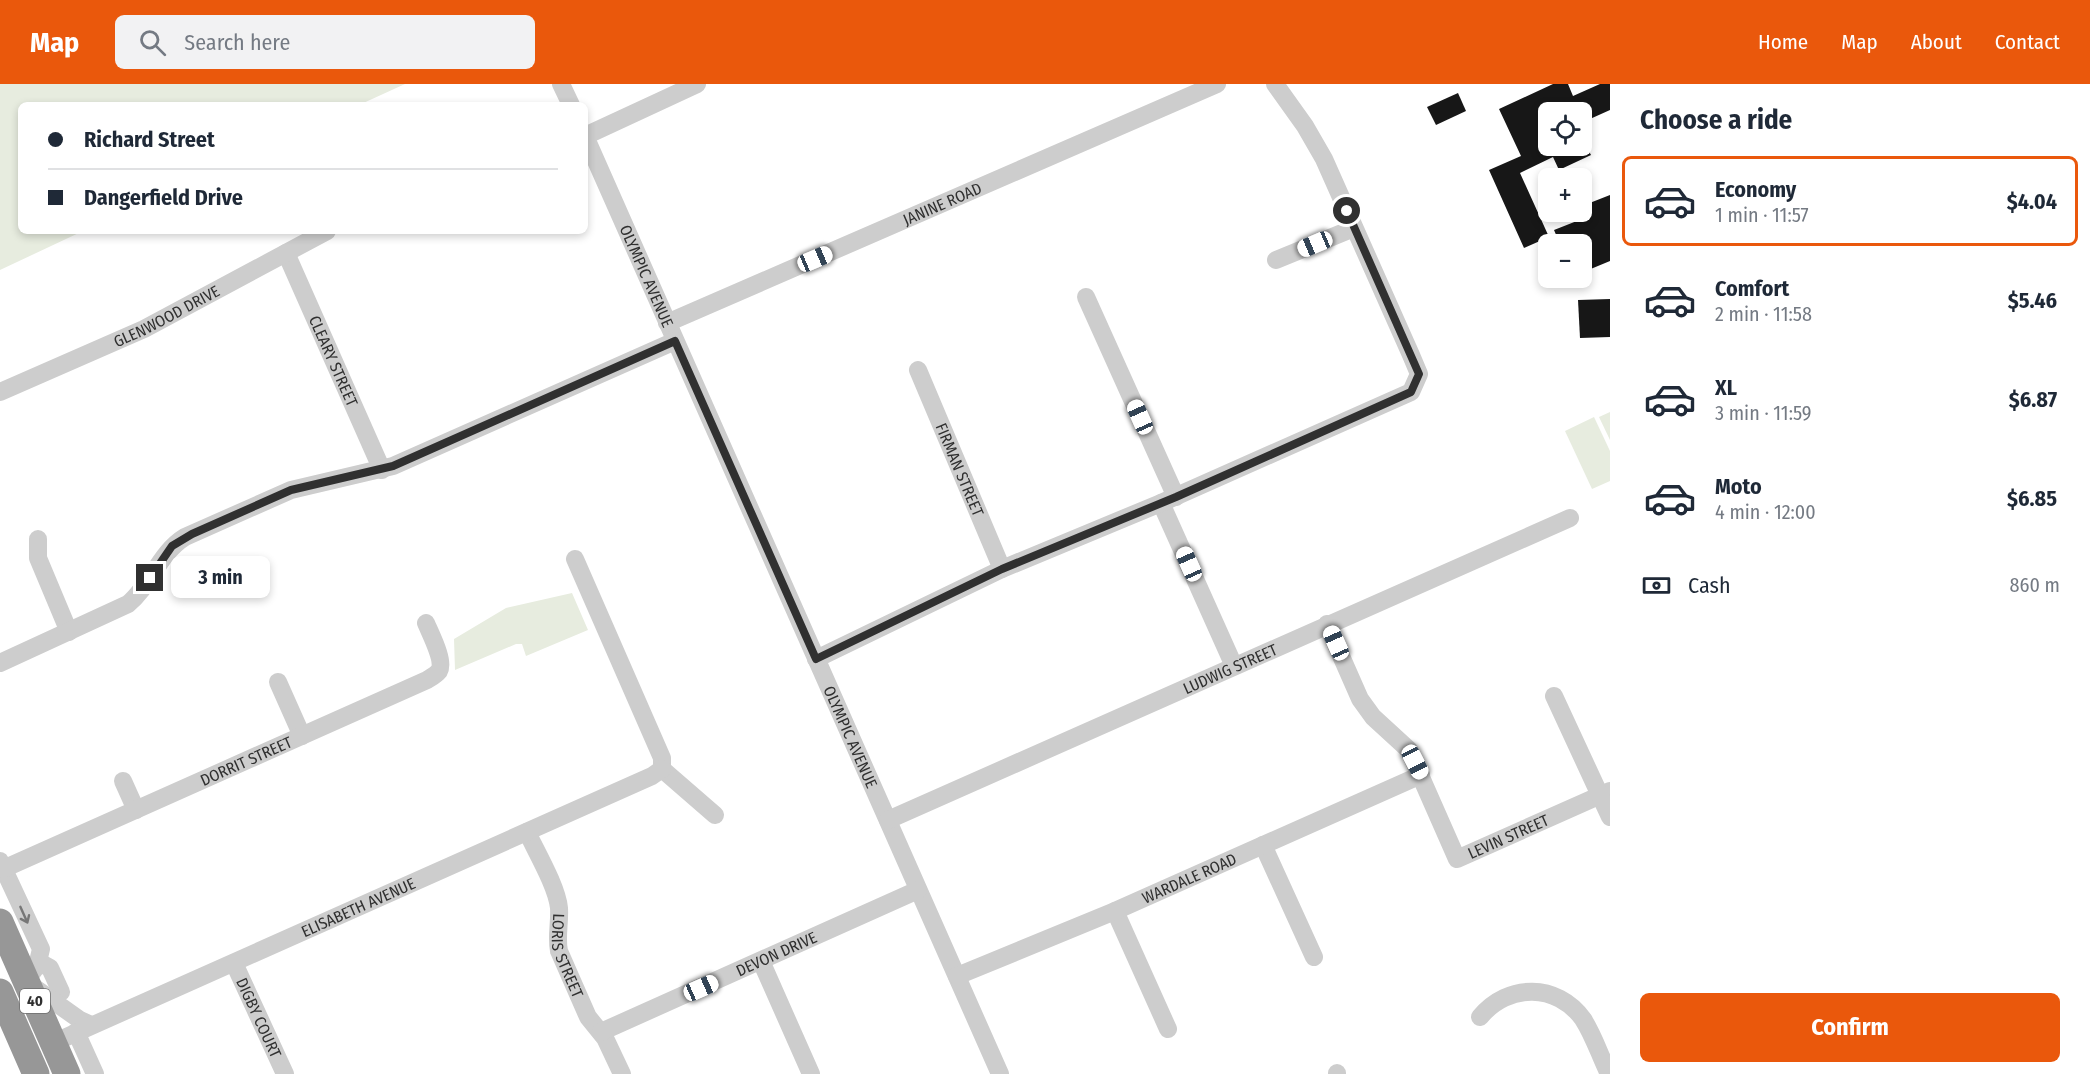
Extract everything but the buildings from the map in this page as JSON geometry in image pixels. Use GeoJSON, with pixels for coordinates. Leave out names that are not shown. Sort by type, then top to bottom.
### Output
{"type":"FeatureCollection","features":[{"type":"Feature","properties":{"kind":"highway","name":"40"},"geometry":{"type":"LineString","coordinates":[[0,922],[21,970],[74,1033],[67,1074]]}},
{"type":"Feature","properties":{"kind":"highway","name":"40"},"geometry":{"type":"LineString","coordinates":[[0,992],[32,1064]]}},
{"type":"Feature","properties":{"kind":"highway"},"geometry":{"type":"LineString","coordinates":[[32,1064],[74,1033]]}},
{"type":"Feature","properties":{"kind":"street"},"geometry":{"type":"LineString","coordinates":[[561,84],[570,102]]}},
{"type":"Feature","properties":{"kind":"street"},"geometry":{"type":"LineString","coordinates":[[588,135],[697,84]]}},
{"type":"Feature","properties":{"kind":"street","name":"JANINE ROAD"},"geometry":{"type":"LineString","coordinates":[[667,323],[1217,84]]}},
{"type":"Feature","properties":{"kind":"street"},"geometry":{"type":"LineString","coordinates":[[816,659],[1002,569],[1168,500],[1411,392],[1419,374],[1324,159],[1305,126],[1275,84]]}},
{"type":"Feature","properties":{"kind":"street","name":"OLYMPIC AVENUE"},"geometry":{"type":"LineString","coordinates":[[588,143],[1000,1074]]}},
{"type":"Feature","properties":{"kind":"street"},"geometry":{"type":"LineString","coordinates":[[1276,260],[1354,228]]}},
{"type":"Feature","properties":{"kind":"street","name":"GLENWOOD DRIVE"},"geometry":{"type":"LineString","coordinates":[[0,392],[144,328],[321,234]]}},
{"type":"Feature","properties":{"kind":"street","name":"CLEARY STREET"},"geometry":{"type":"LineString","coordinates":[[286,253],[382,470]]}},
{"type":"Feature","properties":{"kind":"street"},"geometry":{"type":"LineString","coordinates":[[1086,297],[1234,666]]}},
{"type":"Feature","properties":{"kind":"street"},"geometry":{"type":"LineString","coordinates":[[0,663],[128,604],[141,592],[172,546],[184,537],[291,490],[382,470],[675,341]]}},
{"type":"Feature","properties":{"kind":"street","name":"FIRMAN STREET"},"geometry":{"type":"LineString","coordinates":[[918,370],[1002,569]]}},
{"type":"Feature","properties":{"kind":"street","name":"LUDWIG STREET"},"geometry":{"type":"LineString","coordinates":[[888,820],[1570,518]]}},
{"type":"Feature","properties":{"kind":"street"},"geometry":{"type":"LineString","coordinates":[[38,539],[39,564],[69,632]]}},
{"type":"Feature","properties":{"kind":"street"},"geometry":{"type":"LineString","coordinates":[[575,559],[662,758],[662,769],[716,815]]}},
{"type":"Feature","properties":{"kind":"street","name":"DORRIT STREET"},"geometry":{"type":"LineString","coordinates":[[2,865],[136,810],[427,680],[439,671],[441,664],[439,653],[426,623]]}},
{"type":"Feature","properties":{"kind":"street","name":"LEVIN STREET"},"geometry":{"type":"LineString","coordinates":[[1328,624],[1360,699],[1373,717],[1408,750],[1457,859],[1605,793]]}},
{"type":"Feature","properties":{"kind":"street"},"geometry":{"type":"LineString","coordinates":[[278,682],[302,736]]}},
{"type":"Feature","properties":{"kind":"street"},"geometry":{"type":"LineString","coordinates":[[1554,696],[1605,793],[1610,817]]}},
{"type":"Feature","properties":{"kind":"street","name":"ELISABETH AVENUE"},"geometry":{"type":"LineString","coordinates":[[74,1033],[652,776],[662,769]]}},
{"type":"Feature","properties":{"kind":"street","name":"WARDALE ROAD"},"geometry":{"type":"LineString","coordinates":[[957,976],[1115,911],[1421,775]]}},
{"type":"Feature","properties":{"kind":"street"},"geometry":{"type":"LineString","coordinates":[[123,781],[136,810]]}},
{"type":"Feature","properties":{"kind":"street","name":"LORIS STREET"},"geometry":{"type":"LineString","coordinates":[[527,832],[557,899],[559,951],[588,1017],[601,1032],[622,1074]]}},
{"type":"Feature","properties":{"kind":"street"},"geometry":{"type":"LineString","coordinates":[[1263,845],[1314,957]]}},
{"type":"Feature","properties":{"kind":"street"},"geometry":{"type":"LineString","coordinates":[[2,865],[40,947],[41,955],[21,970]]}},
{"type":"Feature","properties":{"kind":"street","name":"DEVON DRIVE"},"geometry":{"type":"LineString","coordinates":[[601,1032],[918,890]]}},
{"type":"Feature","properties":{"kind":"street"},"geometry":{"type":"LineString","coordinates":[[1115,911],[1168,1029]]}},
{"type":"Feature","properties":{"kind":"street"},"geometry":{"type":"LineString","coordinates":[[761,961],[811,1074]]}},
{"type":"Feature","properties":{"kind":"street","name":"DIGBY COURT"},"geometry":{"type":"LineString","coordinates":[[234,963],[285,1074]]}},
{"type":"Feature","properties":{"kind":"street"},"geometry":{"type":"LineString","coordinates":[[21,970],[50,968],[61,992]]}},
{"type":"Feature","properties":{"kind":"street"},"geometry":{"type":"LineString","coordinates":[[21,970],[80,1020],[74,1033],[94,1074]]}},
{"type":"Feature","properties":{"kind":"street"},"geometry":{"type":"LineString","coordinates":[[1480,1017],[1491,1005],[1511,994],[1528,990],[1550,993],[1568,1004],[1582,1018],[1609,1074]]}},
{"type":"Feature","properties":{"kind":"shaded area"},"geometry":{"type":"Polygon","coordinates":[[[0,84],[405,84],[366,102],[18,102],[18,234],[77,234],[0,270],[0,84]]]}},
{"type":"Feature","properties":{"kind":"shaded area"},"geometry":{"type":"Polygon","coordinates":[[[1610,412],[1610,440],[1599,417],[1610,412]]]}},
{"type":"Feature","properties":{"kind":"shaded area"},"geometry":{"type":"Polygon","coordinates":[[[1594,417],[1610,451],[1610,481],[1592,489],[1565,431],[1594,417]]]}},
{"type":"Feature","properties":{"kind":"shaded area"},"geometry":{"type":"Polygon","coordinates":[[[572,593],[588,630],[526,656],[522,644],[516,644],[455,670],[454,639],[506,608],[572,593]]]}},
{"type":"Feature","properties":{"kind":"route"},"geometry":{"type":"LineString","coordinates":[[150,578],[167,551],[184,537],[291,490],[393,466],[675,341],[816,659],[1002,569],[1176,497],[1411,392],[1419,374],[1347,211]]}}]}
